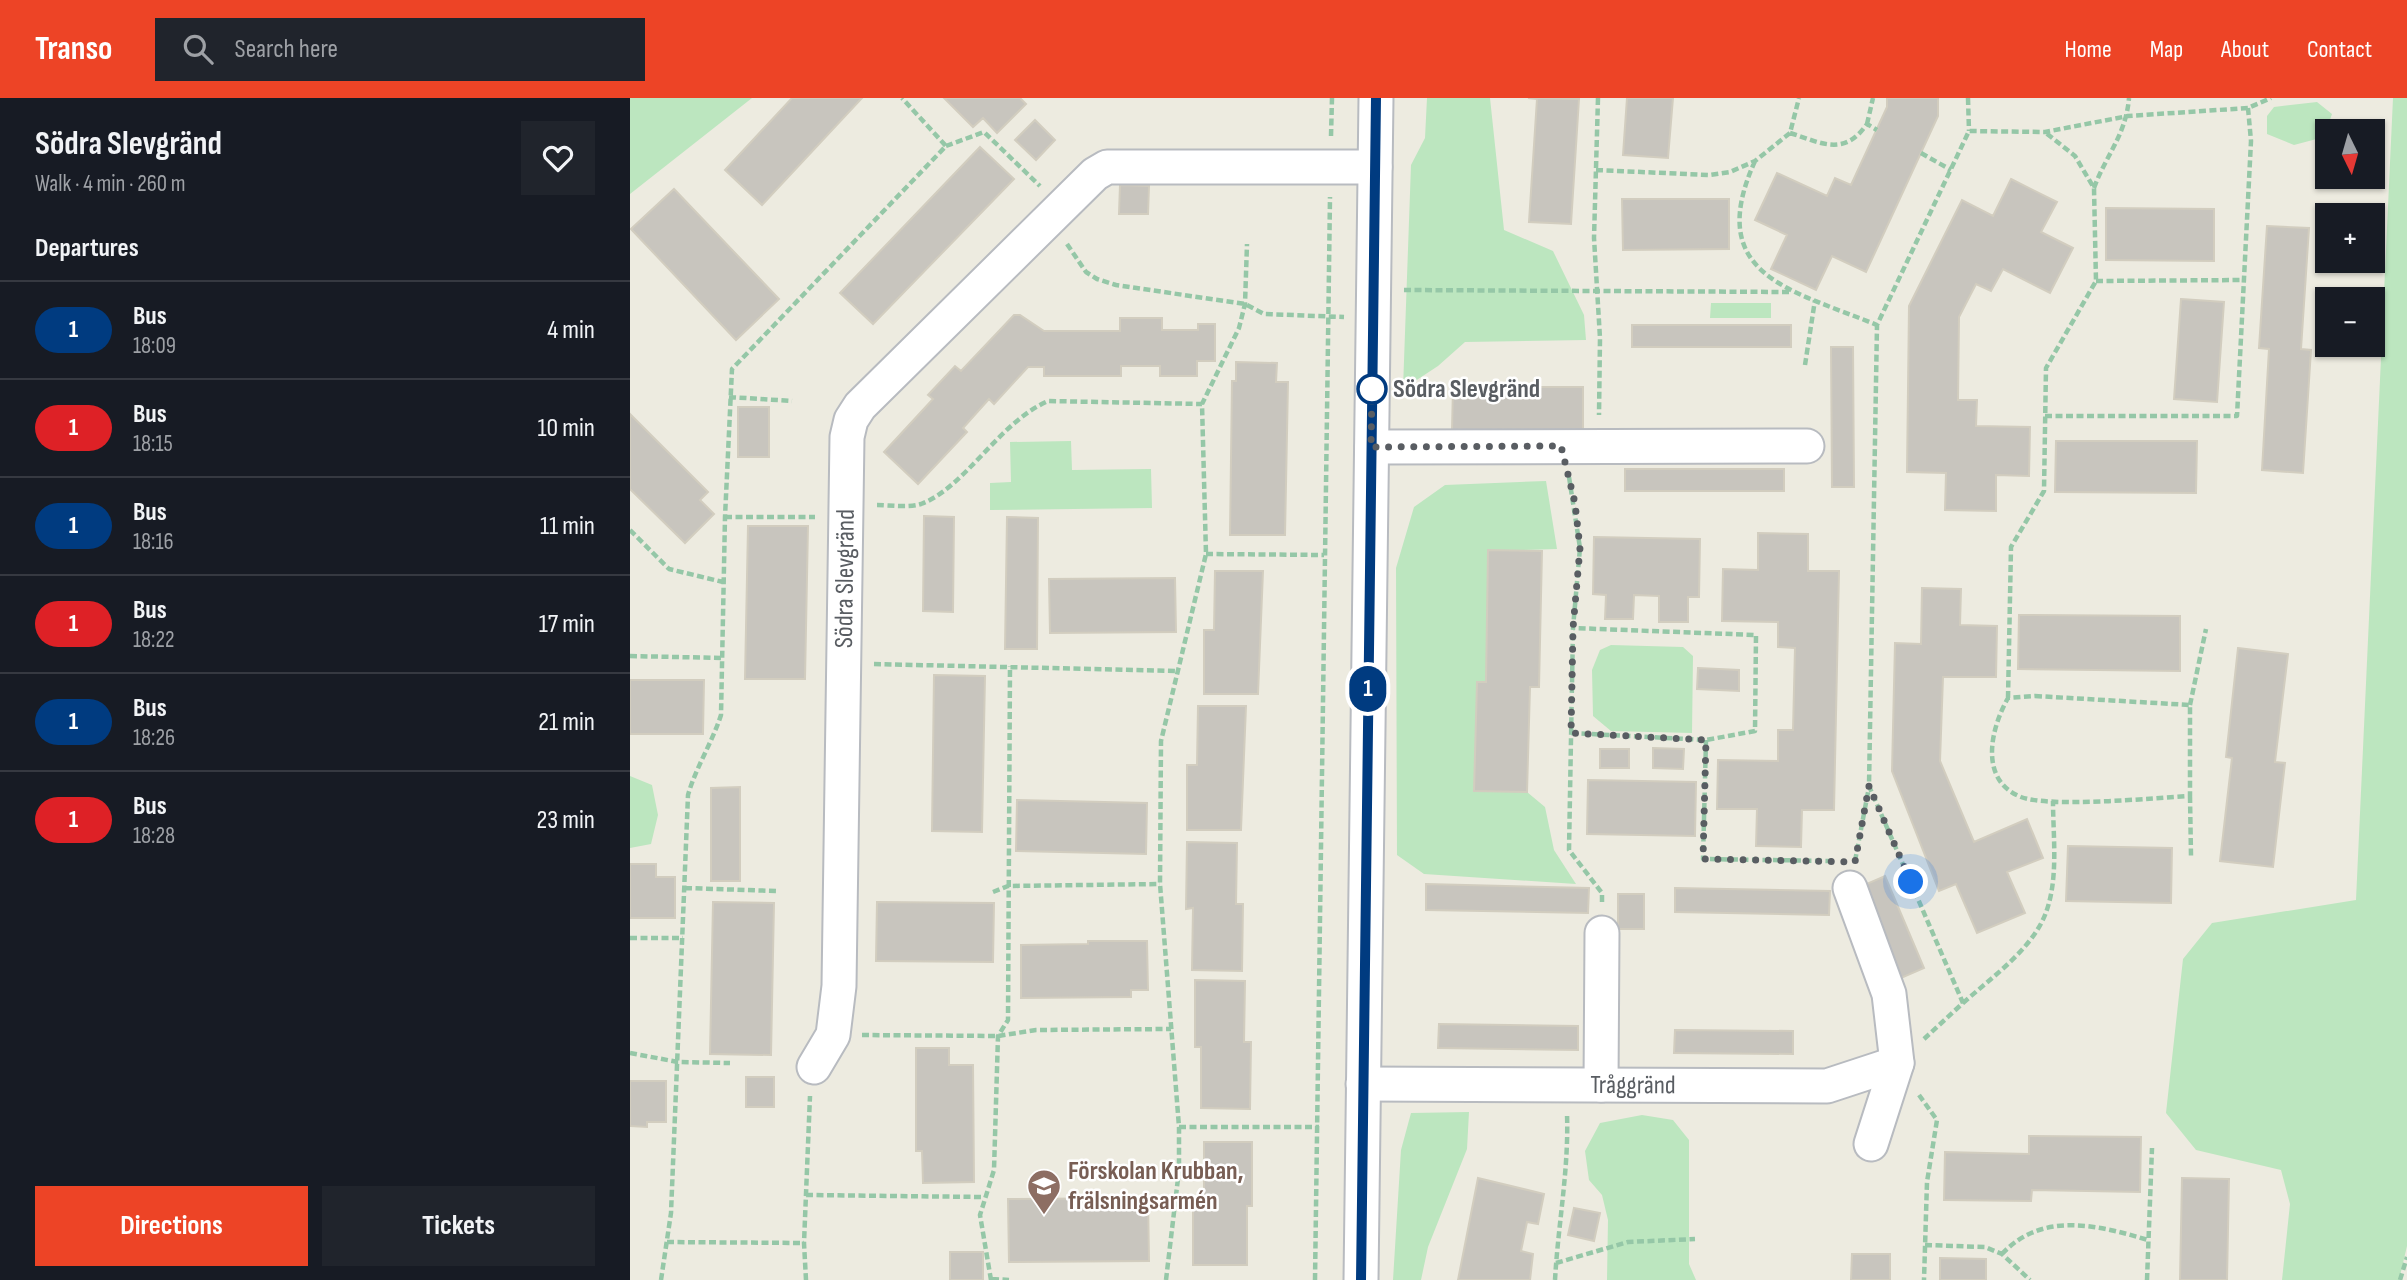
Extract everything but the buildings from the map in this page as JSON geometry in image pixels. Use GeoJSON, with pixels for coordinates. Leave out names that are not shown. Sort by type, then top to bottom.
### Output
{"type":"FeatureCollection","features":[{"type":"Feature","properties":{"kind":"street"},"geometry":{"type":"LineString","coordinates":[[1361,1280],[1376,98]]}},
{"type":"Feature","properties":{"kind":"street","name":"Södra Slevgränd"},"geometry":{"type":"LineString","coordinates":[[814,1067],[833,1035],[839,986],[845,505],[847,437],[851,420],[860,406],[1049,219],[1095,174],[1107,167],[1375,167]]}},
{"type":"Feature","properties":{"kind":"street"},"geometry":{"type":"LineString","coordinates":[[1371,447],[1807,446]]}},
{"type":"Feature","properties":{"kind":"street"},"geometry":{"type":"LineString","coordinates":[[1852,875],[1889,994],[1897,1063],[1871,1144]]}},
{"type":"Feature","properties":{"kind":"street"},"geometry":{"type":"LineString","coordinates":[[1601,1085],[1602,933]]}},
{"type":"Feature","properties":{"kind":"street","name":"Tråggränd"},"geometry":{"type":"LineString","coordinates":[[1363,1084],[1827,1086],[1897,1063]]}},
{"type":"Feature","properties":{"kind":"path"},"geometry":{"type":"LineString","coordinates":[[902,98],[946,146]]}},
{"type":"Feature","properties":{"kind":"path"},"geometry":{"type":"LineString","coordinates":[[1315,1280],[1332,98]]}},
{"type":"Feature","properties":{"kind":"path"},"geometry":{"type":"LineString","coordinates":[[1598,98],[1594,238],[1600,338],[1598,446]]}},
{"type":"Feature","properties":{"kind":"path"},"geometry":{"type":"LineString","coordinates":[[1595,170],[1709,175],[1730,172],[1755,161],[1790,134],[1799,98]]}},
{"type":"Feature","properties":{"kind":"path"},"geometry":{"type":"LineString","coordinates":[[1790,134],[1837,146],[1857,139],[1867,124],[1873,98]]}},
{"type":"Feature","properties":{"kind":"path"},"geometry":{"type":"LineString","coordinates":[[1706,740],[1703,859],[1852,875],[1869,786],[1877,325],[1969,131],[1968,98]]}},
{"type":"Feature","properties":{"kind":"path"},"geometry":{"type":"LineString","coordinates":[[2129,98],[2128,116],[2120,139],[2104,162],[2094,188],[2096,281],[2046,368],[2044,491],[2011,547],[2008,698],[1997,718],[1991,762],[2002,783],[2021,797],[2053,801],[2190,796]]}},
{"type":"Feature","properties":{"kind":"path"},"geometry":{"type":"LineString","coordinates":[[1969,131],[2045,132],[2128,116],[2248,108],[2271,98]]}},
{"type":"Feature","properties":{"kind":"path"},"geometry":{"type":"LineString","coordinates":[[2045,416],[2237,416],[2251,141],[2248,108]]}},
{"type":"Feature","properties":{"kind":"path"},"geometry":{"type":"LineString","coordinates":[[1867,124],[1877,130]]}},
{"type":"Feature","properties":{"kind":"path"},"geometry":{"type":"LineString","coordinates":[[661,1280],[667,1242],[678,1062],[688,795],[694,774],[715,736],[721,715],[724,517],[732,369],[946,146],[984,132],[1039,182],[1049,219],[1086,272],[1097,279],[1116,285],[1245,304],[1264,314],[1350,318]]}},
{"type":"Feature","properties":{"kind":"path"},"geometry":{"type":"LineString","coordinates":[[2045,132],[2075,156],[2094,188]]}},
{"type":"Feature","properties":{"kind":"path"},"geometry":{"type":"LineString","coordinates":[[1921,153],[1951,170]]}},
{"type":"Feature","properties":{"kind":"path"},"geometry":{"type":"LineString","coordinates":[[1755,161],[1741,193],[1743,248],[1753,265],[1792,292],[1877,325]]}},
{"type":"Feature","properties":{"kind":"path"},"geometry":{"type":"LineString","coordinates":[[1167,1280],[1179,1170],[1179,1127],[1160,884],[1161,741],[1206,554],[1202,404],[1239,328],[1245,304],[1247,244]]}},
{"type":"Feature","properties":{"kind":"path"},"geometry":{"type":"LineString","coordinates":[[2096,281],[2244,280]]}},
{"type":"Feature","properties":{"kind":"path"},"geometry":{"type":"LineString","coordinates":[[1375,290],[1792,292]]}},
{"type":"Feature","properties":{"kind":"path"},"geometry":{"type":"LineString","coordinates":[[1805,365],[1815,300]]}},
{"type":"Feature","properties":{"kind":"path"},"geometry":{"type":"LineString","coordinates":[[729,397],[792,401]]}},
{"type":"Feature","properties":{"kind":"path"},"geometry":{"type":"LineString","coordinates":[[724,517],[820,517],[845,505],[918,505],[937,496],[1026,411],[1048,401],[1202,404]]}},
{"type":"Feature","properties":{"kind":"path"},"geometry":{"type":"LineString","coordinates":[[1561,446],[1575,503],[1580,548],[1573,628],[1569,850],[1602,893],[1602,933]]}},
{"type":"Feature","properties":{"kind":"path"},"geometry":{"type":"LineString","coordinates":[[630,530],[669,569],[723,582]]}},
{"type":"Feature","properties":{"kind":"path"},"geometry":{"type":"LineString","coordinates":[[1206,554],[1324,555]]}},
{"type":"Feature","properties":{"kind":"path"},"geometry":{"type":"LineString","coordinates":[[1571,733],[1706,740],[1755,731],[1756,635],[1573,628]]}},
{"type":"Feature","properties":{"kind":"path"},"geometry":{"type":"LineString","coordinates":[[2190,856],[2190,705],[2206,629]]}},
{"type":"Feature","properties":{"kind":"path"},"geometry":{"type":"LineString","coordinates":[[630,656],[722,658]]}},
{"type":"Feature","properties":{"kind":"path"},"geometry":{"type":"LineString","coordinates":[[842,663],[1178,670]]}},
{"type":"Feature","properties":{"kind":"path"},"geometry":{"type":"LineString","coordinates":[[1009,1280],[991,1280],[980,1215],[983,1197],[994,1170],[998,1036],[1008,1020],[1010,666]]}},
{"type":"Feature","properties":{"kind":"path"},"geometry":{"type":"LineString","coordinates":[[2008,698],[2035,696],[2190,705]]}},
{"type":"Feature","properties":{"kind":"path"},"geometry":{"type":"LineString","coordinates":[[1869,786],[1964,1003]]}},
{"type":"Feature","properties":{"kind":"path"},"geometry":{"type":"LineString","coordinates":[[1924,1280],[1927,1182],[1937,1120],[1897,1063],[2020,951],[2045,916],[2053,883],[2053,801]]}},
{"type":"Feature","properties":{"kind":"path"},"geometry":{"type":"LineString","coordinates":[[993,892],[1008,886],[1160,884]]}},
{"type":"Feature","properties":{"kind":"path"},"geometry":{"type":"LineString","coordinates":[[685,888],[776,891]]}},
{"type":"Feature","properties":{"kind":"path"},"geometry":{"type":"LineString","coordinates":[[630,938],[683,938]]}},
{"type":"Feature","properties":{"kind":"path"},"geometry":{"type":"LineString","coordinates":[[833,1035],[998,1036],[1036,1030],[1171,1029]]}},
{"type":"Feature","properties":{"kind":"path"},"geometry":{"type":"LineString","coordinates":[[630,1053],[678,1062],[730,1063]]}},
{"type":"Feature","properties":{"kind":"path"},"geometry":{"type":"LineString","coordinates":[[806,1280],[804,1243],[807,1139],[814,1067]]}},
{"type":"Feature","properties":{"kind":"path"},"geometry":{"type":"LineString","coordinates":[[1555,1280],[1558,1222],[1569,1147],[1567,1085]]}},
{"type":"Feature","properties":{"kind":"path"},"geometry":{"type":"LineString","coordinates":[[1179,1127],[1319,1126]]}},
{"type":"Feature","properties":{"kind":"path"},"geometry":{"type":"LineString","coordinates":[[2147,1280],[2152,1148]]}},
{"type":"Feature","properties":{"kind":"path"},"geometry":{"type":"LineString","coordinates":[[805,1195],[983,1197]]}},
{"type":"Feature","properties":{"kind":"path"},"geometry":{"type":"LineString","coordinates":[[2002,1254],[2014,1241],[2038,1230],[2065,1224],[2089,1224],[2148,1240]]}},
{"type":"Feature","properties":{"kind":"path"},"geometry":{"type":"LineString","coordinates":[[1556,1263],[1628,1242],[1695,1239]]}},
{"type":"Feature","properties":{"kind":"path"},"geometry":{"type":"LineString","coordinates":[[667,1242],[804,1243]]}},
{"type":"Feature","properties":{"kind":"path"},"geometry":{"type":"LineString","coordinates":[[1925,1245],[1985,1247],[2002,1254],[2030,1280]]}},
{"type":"Feature","properties":{"kind":"path"},"geometry":{"type":"LineString","coordinates":[[2400,1280],[2407,1258]]}},
{"type":"Feature","properties":{"kind":"green space"},"geometry":{"type":"Polygon","coordinates":[[[630,98],[752,98],[630,194],[630,98]]]}},
{"type":"Feature","properties":{"kind":"green space"},"geometry":{"type":"Polygon","coordinates":[[[1427,98],[1490,98],[1504,230],[1553,251],[1584,315],[1586,340],[1465,342],[1438,366],[1403,389],[1411,165],[1425,138],[1427,98]]]}},
{"type":"Feature","properties":{"kind":"green space"},"geometry":{"type":"Polygon","coordinates":[[[2393,98],[2407,98],[2407,1246],[2399,1280],[2282,1280],[2290,1204],[2281,1170],[2196,1150],[2166,1113],[2183,959],[2212,923],[2356,900],[2381,357],[2385,357],[2385,271],[2393,98]]]}},
{"type":"Feature","properties":{"kind":"green space"},"geometry":{"type":"Polygon","coordinates":[[[2317,102],[2332,114],[2330,119],[2315,119],[2315,139],[2294,145],[2267,134],[2267,116],[2274,107],[2317,102]]]}},
{"type":"Feature","properties":{"kind":"green space"},"geometry":{"type":"Polygon","coordinates":[[[1711,303],[1771,303],[1771,318],[1710,318],[1711,303]]]}},
{"type":"Feature","properties":{"kind":"green space"},"geometry":{"type":"Polygon","coordinates":[[[1071,441],[1072,470],[1151,469],[1152,508],[990,510],[990,483],[1011,482],[1010,442],[1071,441]]]}},
{"type":"Feature","properties":{"kind":"green space"},"geometry":{"type":"Polygon","coordinates":[[[1546,481],[1557,549],[1488,551],[1486,682],[1477,682],[1474,791],[1527,792],[1545,807],[1554,850],[1576,884],[1424,874],[1397,855],[1396,568],[1414,507],[1445,485],[1546,481]]]}},
{"type":"Feature","properties":{"kind":"green space"},"geometry":{"type":"Polygon","coordinates":[[[1611,645],[1683,647],[1693,656],[1692,733],[1611,731],[1593,716],[1592,670],[1600,650],[1611,645]]]}},
{"type":"Feature","properties":{"kind":"green space"},"geometry":{"type":"Polygon","coordinates":[[[630,776],[652,785],[658,815],[651,844],[630,848],[630,776]]]}},
{"type":"Feature","properties":{"kind":"green space"},"geometry":{"type":"Polygon","coordinates":[[[1469,1112],[1467,1149],[1428,1247],[1421,1280],[1393,1280],[1401,1150],[1411,1113],[1469,1112]]]}},
{"type":"Feature","properties":{"kind":"green space"},"geometry":{"type":"Polygon","coordinates":[[[1642,1115],[1673,1120],[1689,1140],[1689,1264],[1696,1280],[1607,1280],[1608,1220],[1602,1195],[1589,1180],[1585,1151],[1600,1123],[1642,1115]]]}},
{"type":"Feature","properties":{"kind":"bus line","name":"1"},"geometry":{"type":"LineString","coordinates":[[1361,1280],[1376,98]]}},
{"type":"Feature","properties":{"kind":"place","name":"Södra Slevgränd"},"geometry":{"type":"Point","coordinates":[1372,389]}},
{"type":"Feature","properties":{"kind":"place","name":"Förskolan Krubban, frälsningsarmén"},"geometry":{"type":"Point","coordinates":[1044,1216]}},
{"type":"Feature","properties":{"kind":"route"},"geometry":{"type":"LineString","coordinates":[[1372,389],[1371,447],[1561,446],[1575,503],[1580,548],[1573,628],[1571,733],[1706,740],[1703,859],[1855,862],[1869,786],[1911,882]]}}]}
